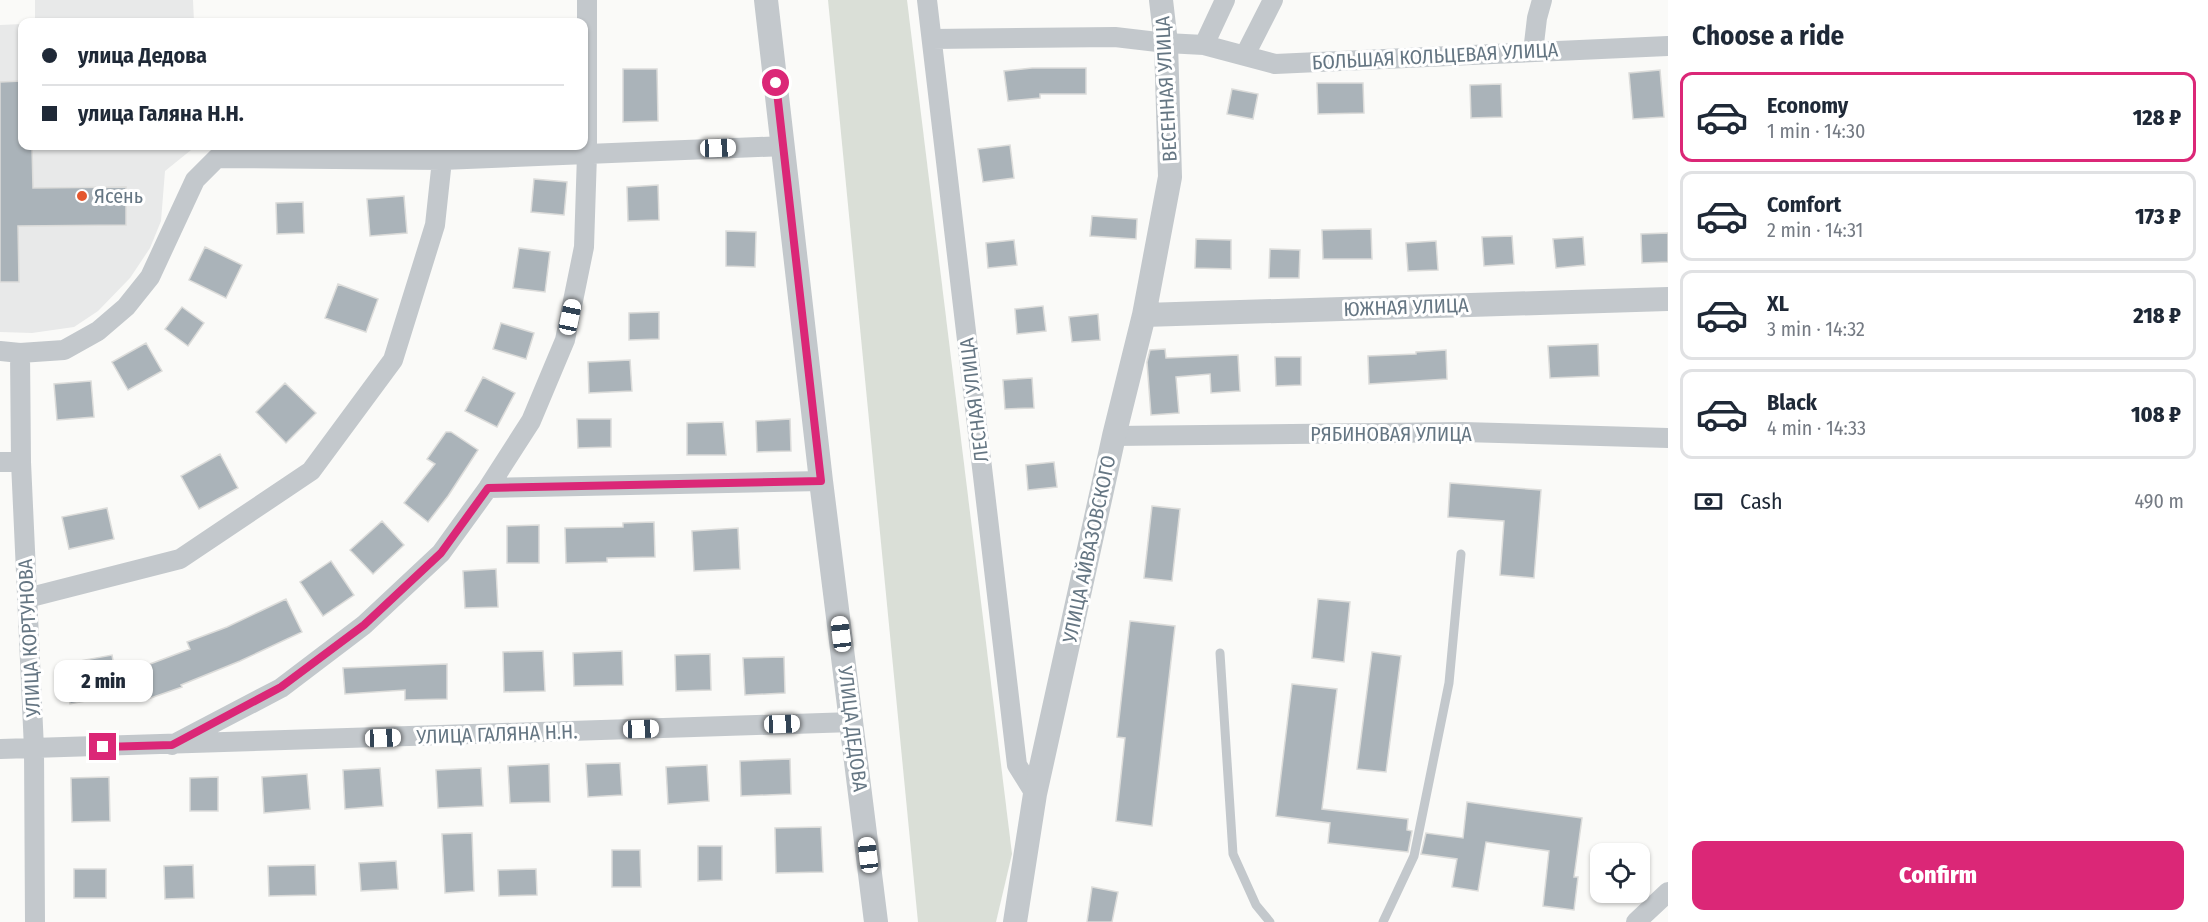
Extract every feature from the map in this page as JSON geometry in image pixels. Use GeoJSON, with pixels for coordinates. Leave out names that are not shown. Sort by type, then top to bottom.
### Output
{"type":"FeatureCollection","features":[{"type":"Feature","properties":{"kind":"street"},"geometry":{"type":"LineString","coordinates":[[587,0],[587,18]]}},
{"type":"Feature","properties":{"kind":"street","name":"УЛИЦА ДЕДОВА"},"geometry":{"type":"LineString","coordinates":[[766,0],[821,481],[853,722],[876,922]]}},
{"type":"Feature","properties":{"kind":"street","name":"ЛЕСНАЯ УЛИЦА"},"geometry":{"type":"LineString","coordinates":[[927,0],[1017,765],[1035,794]]}},
{"type":"Feature","properties":{"kind":"street","name":"ВЕСЕННАЯ УЛИЦА"},"geometry":{"type":"LineString","coordinates":[[1161,0],[1166,43],[1170,177]]}},
{"type":"Feature","properties":{"kind":"street"},"geometry":{"type":"LineString","coordinates":[[1204,45],[1225,0]]}},
{"type":"Feature","properties":{"kind":"street"},"geometry":{"type":"LineString","coordinates":[[1245,55],[1273,0]]}},
{"type":"Feature","properties":{"kind":"street"},"geometry":{"type":"LineString","coordinates":[[1533,52],[1537,18],[1542,0]]}},
{"type":"Feature","properties":{"kind":"street","name":"БОЛЬШАЯ КОЛЬЦЕВАЯ УЛИЦА"},"geometry":{"type":"LineString","coordinates":[[932,39],[1115,37],[1204,45],[1275,64],[1668,46]]}},
{"type":"Feature","properties":{"kind":"street"},"geometry":{"type":"LineString","coordinates":[[0,351],[20,353],[64,350],[99,331],[126,307],[150,277],[195,180],[218,158],[442,160],[783,146]]}},
{"type":"Feature","properties":{"kind":"street"},"geometry":{"type":"LineString","coordinates":[[172,745],[281,687],[364,625],[441,553],[488,488],[531,421],[565,340],[584,247],[587,150]]}},
{"type":"Feature","properties":{"kind":"street"},"geometry":{"type":"LineString","coordinates":[[27,598],[180,559],[311,471],[393,360],[435,225],[442,160]]}},
{"type":"Feature","properties":{"kind":"street","name":"УЛИЦА АЙВАЗОВСКОГО"},"geometry":{"type":"LineString","coordinates":[[1015,922],[1035,794],[1114,435],[1144,315],[1170,177]]}},
{"type":"Feature","properties":{"kind":"street","name":"ЮЖНАЯ УЛИЦА"},"geometry":{"type":"LineString","coordinates":[[1144,315],[1668,299]]}},
{"type":"Feature","properties":{"kind":"street","name":"УЛИЦА КОРТУНОВА"},"geometry":{"type":"LineString","coordinates":[[20,353],[21,462],[34,748],[35,922]]}},
{"type":"Feature","properties":{"kind":"street","name":"РЯБИНОВАЯ УЛИЦА"},"geometry":{"type":"LineString","coordinates":[[1114,435],[1463,432],[1668,438]]}},
{"type":"Feature","properties":{"kind":"street"},"geometry":{"type":"LineString","coordinates":[[0,462],[21,462]]}},
{"type":"Feature","properties":{"kind":"street"},"geometry":{"type":"LineString","coordinates":[[488,488],[821,481]]}},
{"type":"Feature","properties":{"kind":"street","name":"УЛИЦА ГАЛЯНА Н.Н."},"geometry":{"type":"LineString","coordinates":[[34,748],[853,722]]}},
{"type":"Feature","properties":{"kind":"street"},"geometry":{"type":"LineString","coordinates":[[0,749],[34,748]]}},
{"type":"Feature","properties":{"kind":"street"},"geometry":{"type":"LineString","coordinates":[[1636,922],[1668,892]]}},
{"type":"Feature","properties":{"kind":"lane"},"geometry":{"type":"LineString","coordinates":[[1383,922],[1414,856],[1449,683],[1461,554]]}},
{"type":"Feature","properties":{"kind":"lane"},"geometry":{"type":"LineString","coordinates":[[1220,653],[1233,854],[1256,905],[1270,922]]}},
{"type":"Feature","properties":{"kind":"shaded area"},"geometry":{"type":"Polygon","coordinates":[[[35,0],[193,0],[194,18],[35,18],[35,0]]]}},
{"type":"Feature","properties":{"kind":"shaded area"},"geometry":{"type":"Polygon","coordinates":[[[828,0],[907,0],[1012,854],[996,922],[918,922],[828,0]]]}},
{"type":"Feature","properties":{"kind":"shaded area","name":"Ясень"},"geometry":{"type":"Polygon","coordinates":[[[18,24],[18,150],[191,150],[165,171],[161,221],[150,248],[130,278],[98,311],[74,327],[32,333],[0,332],[0,25],[18,24]]]}},
{"type":"Feature","properties":{"kind":"building"},"geometry":{"type":"Polygon","coordinates":[[[1032,68],[1086,68],[1086,94],[1040,94],[1040,98],[1008,101],[1004,71],[1032,68]]]}},
{"type":"Feature","properties":{"kind":"building"},"geometry":{"type":"Polygon","coordinates":[[[623,69],[657,69],[658,121],[623,122],[623,69]]]}},
{"type":"Feature","properties":{"kind":"building"},"geometry":{"type":"Polygon","coordinates":[[[1660,70],[1664,117],[1633,119],[1629,73],[1660,70]]]}},
{"type":"Feature","properties":{"kind":"building"},"geometry":{"type":"Polygon","coordinates":[[[18,81],[18,150],[32,150],[33,188],[126,187],[126,225],[18,226],[19,282],[0,282],[0,82],[18,81]]]}},
{"type":"Feature","properties":{"kind":"building"},"geometry":{"type":"Polygon","coordinates":[[[1317,83],[1363,83],[1364,113],[1318,114],[1317,83]]]}},
{"type":"Feature","properties":{"kind":"building"},"geometry":{"type":"Polygon","coordinates":[[[1501,84],[1502,117],[1471,118],[1470,85],[1501,84]]]}},
{"type":"Feature","properties":{"kind":"building"},"geometry":{"type":"Polygon","coordinates":[[[1232,89],[1258,94],[1253,119],[1227,114],[1232,89]]]}},
{"type":"Feature","properties":{"kind":"building"},"geometry":{"type":"Polygon","coordinates":[[[1010,145],[1014,178],[983,182],[978,149],[1010,145]]]}},
{"type":"Feature","properties":{"kind":"building"},"geometry":{"type":"Polygon","coordinates":[[[534,179],[567,182],[564,215],[531,212],[534,179]]]}},
{"type":"Feature","properties":{"kind":"building"},"geometry":{"type":"Polygon","coordinates":[[[658,185],[659,220],[628,221],[627,187],[658,185]]]}},
{"type":"Feature","properties":{"kind":"building"},"geometry":{"type":"Polygon","coordinates":[[[404,196],[407,233],[370,236],[367,199],[404,196]]]}},
{"type":"Feature","properties":{"kind":"building"},"geometry":{"type":"Polygon","coordinates":[[[303,202],[304,233],[277,234],[276,203],[303,202]]]}},
{"type":"Feature","properties":{"kind":"building"},"geometry":{"type":"Polygon","coordinates":[[[1092,216],[1137,219],[1136,239],[1090,236],[1092,216]]]}},
{"type":"Feature","properties":{"kind":"building"},"geometry":{"type":"Polygon","coordinates":[[[1371,229],[1372,259],[1323,259],[1322,230],[1371,229]]]}},
{"type":"Feature","properties":{"kind":"building"},"geometry":{"type":"Polygon","coordinates":[[[726,231],[756,232],[755,267],[726,266],[726,231]]]}},
{"type":"Feature","properties":{"kind":"building"},"geometry":{"type":"Polygon","coordinates":[[[1668,233],[1668,262],[1642,263],[1641,234],[1668,233]]]}},
{"type":"Feature","properties":{"kind":"building"},"geometry":{"type":"Polygon","coordinates":[[[1512,236],[1514,264],[1484,266],[1482,237],[1512,236]]]}},
{"type":"Feature","properties":{"kind":"building"},"geometry":{"type":"Polygon","coordinates":[[[1583,237],[1585,265],[1556,268],[1553,239],[1583,237]]]}},
{"type":"Feature","properties":{"kind":"building"},"geometry":{"type":"Polygon","coordinates":[[[1196,239],[1231,240],[1231,269],[1195,268],[1196,239]]]}},
{"type":"Feature","properties":{"kind":"building"},"geometry":{"type":"Polygon","coordinates":[[[1014,240],[1017,265],[988,268],[986,243],[1014,240]]]}},
{"type":"Feature","properties":{"kind":"building"},"geometry":{"type":"Polygon","coordinates":[[[1436,241],[1438,270],[1408,271],[1406,243],[1436,241]]]}},
{"type":"Feature","properties":{"kind":"building"},"geometry":{"type":"Polygon","coordinates":[[[205,247],[242,265],[226,298],[189,280],[205,247]]]}},
{"type":"Feature","properties":{"kind":"building"},"geometry":{"type":"Polygon","coordinates":[[[519,248],[550,252],[545,292],[513,288],[519,248]]]}},
{"type":"Feature","properties":{"kind":"building"},"geometry":{"type":"Polygon","coordinates":[[[1270,249],[1300,250],[1299,278],[1269,278],[1270,249]]]}},
{"type":"Feature","properties":{"kind":"building"},"geometry":{"type":"Polygon","coordinates":[[[338,284],[378,299],[366,332],[325,318],[338,284]]]}},
{"type":"Feature","properties":{"kind":"building"},"geometry":{"type":"Polygon","coordinates":[[[1043,306],[1046,331],[1017,334],[1015,309],[1043,306]]]}},
{"type":"Feature","properties":{"kind":"building"},"geometry":{"type":"Polygon","coordinates":[[[182,307],[204,323],[188,346],[165,329],[182,307]]]}},
{"type":"Feature","properties":{"kind":"building"},"geometry":{"type":"Polygon","coordinates":[[[659,312],[659,339],[629,340],[629,313],[659,312]]]}},
{"type":"Feature","properties":{"kind":"building"},"geometry":{"type":"Polygon","coordinates":[[[1098,314],[1100,340],[1072,342],[1069,317],[1098,314]]]}},
{"type":"Feature","properties":{"kind":"building"},"geometry":{"type":"Polygon","coordinates":[[[501,323],[534,333],[526,359],[493,349],[501,323]]]}},
{"type":"Feature","properties":{"kind":"building"},"geometry":{"type":"Polygon","coordinates":[[[146,343],[162,371],[128,390],[112,362],[146,343]]]}},
{"type":"Feature","properties":{"kind":"building"},"geometry":{"type":"Polygon","coordinates":[[[1598,344],[1599,376],[1550,378],[1548,346],[1598,344]]]}},
{"type":"Feature","properties":{"kind":"building"},"geometry":{"type":"Polygon","coordinates":[[[1165,349],[1166,358],[1238,355],[1240,391],[1211,393],[1210,374],[1176,377],[1179,413],[1151,415],[1147,362],[1150,350],[1165,349]]]}},
{"type":"Feature","properties":{"kind":"building"},"geometry":{"type":"Polygon","coordinates":[[[1446,350],[1447,379],[1369,384],[1368,356],[1446,350]]]}},
{"type":"Feature","properties":{"kind":"building"},"geometry":{"type":"Polygon","coordinates":[[[1275,357],[1301,357],[1301,385],[1276,386],[1275,357]]]}},
{"type":"Feature","properties":{"kind":"building"},"geometry":{"type":"Polygon","coordinates":[[[630,360],[632,391],[589,393],[588,362],[630,360]]]}},
{"type":"Feature","properties":{"kind":"building"},"geometry":{"type":"Polygon","coordinates":[[[483,377],[515,393],[497,427],[465,411],[483,377]]]}},
{"type":"Feature","properties":{"kind":"building"},"geometry":{"type":"Polygon","coordinates":[[[1032,378],[1034,408],[1005,409],[1003,380],[1032,378]]]}},
{"type":"Feature","properties":{"kind":"building"},"geometry":{"type":"Polygon","coordinates":[[[91,381],[94,417],[57,420],[54,384],[91,381]]]}},
{"type":"Feature","properties":{"kind":"building"},"geometry":{"type":"Polygon","coordinates":[[[285,383],[316,413],[286,443],[256,412],[285,383]]]}},
{"type":"Feature","properties":{"kind":"building"},"geometry":{"type":"Polygon","coordinates":[[[577,419],[611,419],[611,447],[578,448],[577,419]]]}},
{"type":"Feature","properties":{"kind":"building"},"geometry":{"type":"Polygon","coordinates":[[[790,419],[791,451],[757,452],[756,421],[790,419]]]}},
{"type":"Feature","properties":{"kind":"building"},"geometry":{"type":"Polygon","coordinates":[[[723,422],[726,455],[687,455],[687,423],[723,422]]]}},
{"type":"Feature","properties":{"kind":"building"},"geometry":{"type":"Polygon","coordinates":[[[446,432],[451,432],[478,450],[428,522],[404,503],[435,464],[427,459],[446,432]]]}},
{"type":"Feature","properties":{"kind":"building"},"geometry":{"type":"Polygon","coordinates":[[[220,454],[238,488],[199,509],[181,476],[220,454]]]}},
{"type":"Feature","properties":{"kind":"building"},"geometry":{"type":"Polygon","coordinates":[[[1054,462],[1057,487],[1028,490],[1026,465],[1054,462]]]}},
{"type":"Feature","properties":{"kind":"building"},"geometry":{"type":"Polygon","coordinates":[[[1450,483],[1541,490],[1534,578],[1500,575],[1504,521],[1448,517],[1450,483]]]}},
{"type":"Feature","properties":{"kind":"building"},"geometry":{"type":"Polygon","coordinates":[[[1152,506],[1180,509],[1172,581],[1144,578],[1152,506]]]}},
{"type":"Feature","properties":{"kind":"building"},"geometry":{"type":"Polygon","coordinates":[[[107,508],[114,539],[69,549],[62,517],[107,508]]]}},
{"type":"Feature","properties":{"kind":"building"},"geometry":{"type":"Polygon","coordinates":[[[382,521],[404,545],[373,574],[350,550],[382,521]]]}},
{"type":"Feature","properties":{"kind":"building"},"geometry":{"type":"Polygon","coordinates":[[[654,522],[655,557],[607,558],[607,562],[566,563],[565,528],[623,527],[623,523],[654,522]]]}},
{"type":"Feature","properties":{"kind":"building"},"geometry":{"type":"Polygon","coordinates":[[[539,525],[539,563],[507,563],[507,526],[539,525]]]}},
{"type":"Feature","properties":{"kind":"building"},"geometry":{"type":"Polygon","coordinates":[[[738,528],[740,569],[694,571],[692,531],[738,528]]]}},
{"type":"Feature","properties":{"kind":"building"},"geometry":{"type":"Polygon","coordinates":[[[331,561],[354,595],[323,616],[300,582],[331,561]]]}},
{"type":"Feature","properties":{"kind":"building"},"geometry":{"type":"Polygon","coordinates":[[[496,569],[498,607],[465,608],[463,571],[496,569]]]}},
{"type":"Feature","properties":{"kind":"building"},"geometry":{"type":"Polygon","coordinates":[[[286,599],[302,632],[181,685],[182,687],[145,700],[134,670],[190,649],[187,642],[227,627],[286,599]]]}},
{"type":"Feature","properties":{"kind":"building"},"geometry":{"type":"Polygon","coordinates":[[[1318,599],[1350,602],[1344,662],[1312,658],[1318,599]]]}},
{"type":"Feature","properties":{"kind":"building"},"geometry":{"type":"Polygon","coordinates":[[[1130,621],[1175,626],[1152,826],[1116,821],[1125,738],[1117,737],[1130,621]]]}},
{"type":"Feature","properties":{"kind":"building"},"geometry":{"type":"Polygon","coordinates":[[[543,651],[545,691],[504,692],[503,652],[543,651]]]}},
{"type":"Feature","properties":{"kind":"building"},"geometry":{"type":"Polygon","coordinates":[[[622,651],[623,685],[574,686],[573,653],[622,651]]]}},
{"type":"Feature","properties":{"kind":"building"},"geometry":{"type":"Polygon","coordinates":[[[1372,652],[1401,656],[1386,772],[1357,769],[1372,652]]]}},
{"type":"Feature","properties":{"kind":"building"},"geometry":{"type":"Polygon","coordinates":[[[710,654],[711,690],[676,691],[675,655],[710,654]]]}},
{"type":"Feature","properties":{"kind":"building"},"geometry":{"type":"Polygon","coordinates":[[[112,655],[119,695],[70,704],[63,664],[112,655]]]}},
{"type":"Feature","properties":{"kind":"building"},"geometry":{"type":"Polygon","coordinates":[[[784,657],[785,693],[745,695],[743,658],[784,657]]]}},
{"type":"Feature","properties":{"kind":"building"},"geometry":{"type":"Polygon","coordinates":[[[447,664],[447,699],[405,700],[405,690],[345,694],[343,668],[447,664]]]}},
{"type":"Feature","properties":{"kind":"building"},"geometry":{"type":"Polygon","coordinates":[[[1292,684],[1337,689],[1322,809],[1408,819],[1407,830],[1412,831],[1408,852],[1328,843],[1330,823],[1276,816],[1292,684]]]}},
{"type":"Feature","properties":{"kind":"building"},"geometry":{"type":"Polygon","coordinates":[[[790,759],[791,794],[741,796],[740,761],[790,759]]]}},
{"type":"Feature","properties":{"kind":"building"},"geometry":{"type":"Polygon","coordinates":[[[620,763],[622,795],[588,797],[586,764],[620,763]]]}},
{"type":"Feature","properties":{"kind":"building"},"geometry":{"type":"Polygon","coordinates":[[[549,764],[550,802],[510,803],[508,766],[549,764]]]}},
{"type":"Feature","properties":{"kind":"building"},"geometry":{"type":"Polygon","coordinates":[[[707,765],[709,801],[668,804],[666,767],[707,765]]]}},
{"type":"Feature","properties":{"kind":"building"},"geometry":{"type":"Polygon","coordinates":[[[380,768],[383,806],[345,809],[343,770],[380,768]]]}},
{"type":"Feature","properties":{"kind":"building"},"geometry":{"type":"Polygon","coordinates":[[[481,768],[483,806],[438,808],[436,770],[481,768]]]}},
{"type":"Feature","properties":{"kind":"building"},"geometry":{"type":"Polygon","coordinates":[[[307,774],[310,809],[264,813],[262,777],[307,774]]]}},
{"type":"Feature","properties":{"kind":"building"},"geometry":{"type":"Polygon","coordinates":[[[109,777],[110,821],[72,822],[71,778],[109,777]]]}},
{"type":"Feature","properties":{"kind":"building"},"geometry":{"type":"Polygon","coordinates":[[[218,777],[218,811],[190,811],[190,778],[218,777]]]}},
{"type":"Feature","properties":{"kind":"building"},"geometry":{"type":"Polygon","coordinates":[[[1467,802],[1582,818],[1574,877],[1578,877],[1574,910],[1543,906],[1549,851],[1486,842],[1478,891],[1452,887],[1457,859],[1421,854],[1426,833],[1463,838],[1467,802]]]}},
{"type":"Feature","properties":{"kind":"building"},"geometry":{"type":"Polygon","coordinates":[[[821,827],[823,872],[776,873],[775,828],[821,827]]]}},
{"type":"Feature","properties":{"kind":"building"},"geometry":{"type":"Polygon","coordinates":[[[472,833],[474,891],[445,893],[442,834],[472,833]]]}},
{"type":"Feature","properties":{"kind":"building"},"geometry":{"type":"Polygon","coordinates":[[[698,846],[722,846],[722,880],[698,881],[698,846]]]}},
{"type":"Feature","properties":{"kind":"building"},"geometry":{"type":"Polygon","coordinates":[[[612,850],[640,850],[641,887],[612,887],[612,850]]]}},
{"type":"Feature","properties":{"kind":"building"},"geometry":{"type":"Polygon","coordinates":[[[396,861],[398,889],[361,891],[359,863],[396,861]]]}},
{"type":"Feature","properties":{"kind":"building"},"geometry":{"type":"Polygon","coordinates":[[[193,865],[194,898],[165,899],[164,866],[193,865]]]}},
{"type":"Feature","properties":{"kind":"building"},"geometry":{"type":"Polygon","coordinates":[[[315,865],[316,895],[269,896],[268,866],[315,865]]]}},
{"type":"Feature","properties":{"kind":"building"},"geometry":{"type":"Polygon","coordinates":[[[74,869],[106,869],[106,898],[74,898],[74,869]]]}},
{"type":"Feature","properties":{"kind":"building"},"geometry":{"type":"Polygon","coordinates":[[[536,869],[537,895],[499,896],[498,870],[536,869]]]}},
{"type":"Feature","properties":{"kind":"building"},"geometry":{"type":"Polygon","coordinates":[[[1092,887],[1118,892],[1112,922],[1087,922],[1092,887]]]}},
{"type":"Feature","properties":{"kind":"place","name":"Ясень"},"geometry":{"type":"Point","coordinates":[82,196]}},
{"type":"Feature","properties":{"kind":"route"},"geometry":{"type":"LineString","coordinates":[[103,747],[172,745],[281,687],[364,625],[441,553],[488,488],[821,481],[776,83]]}}]}
